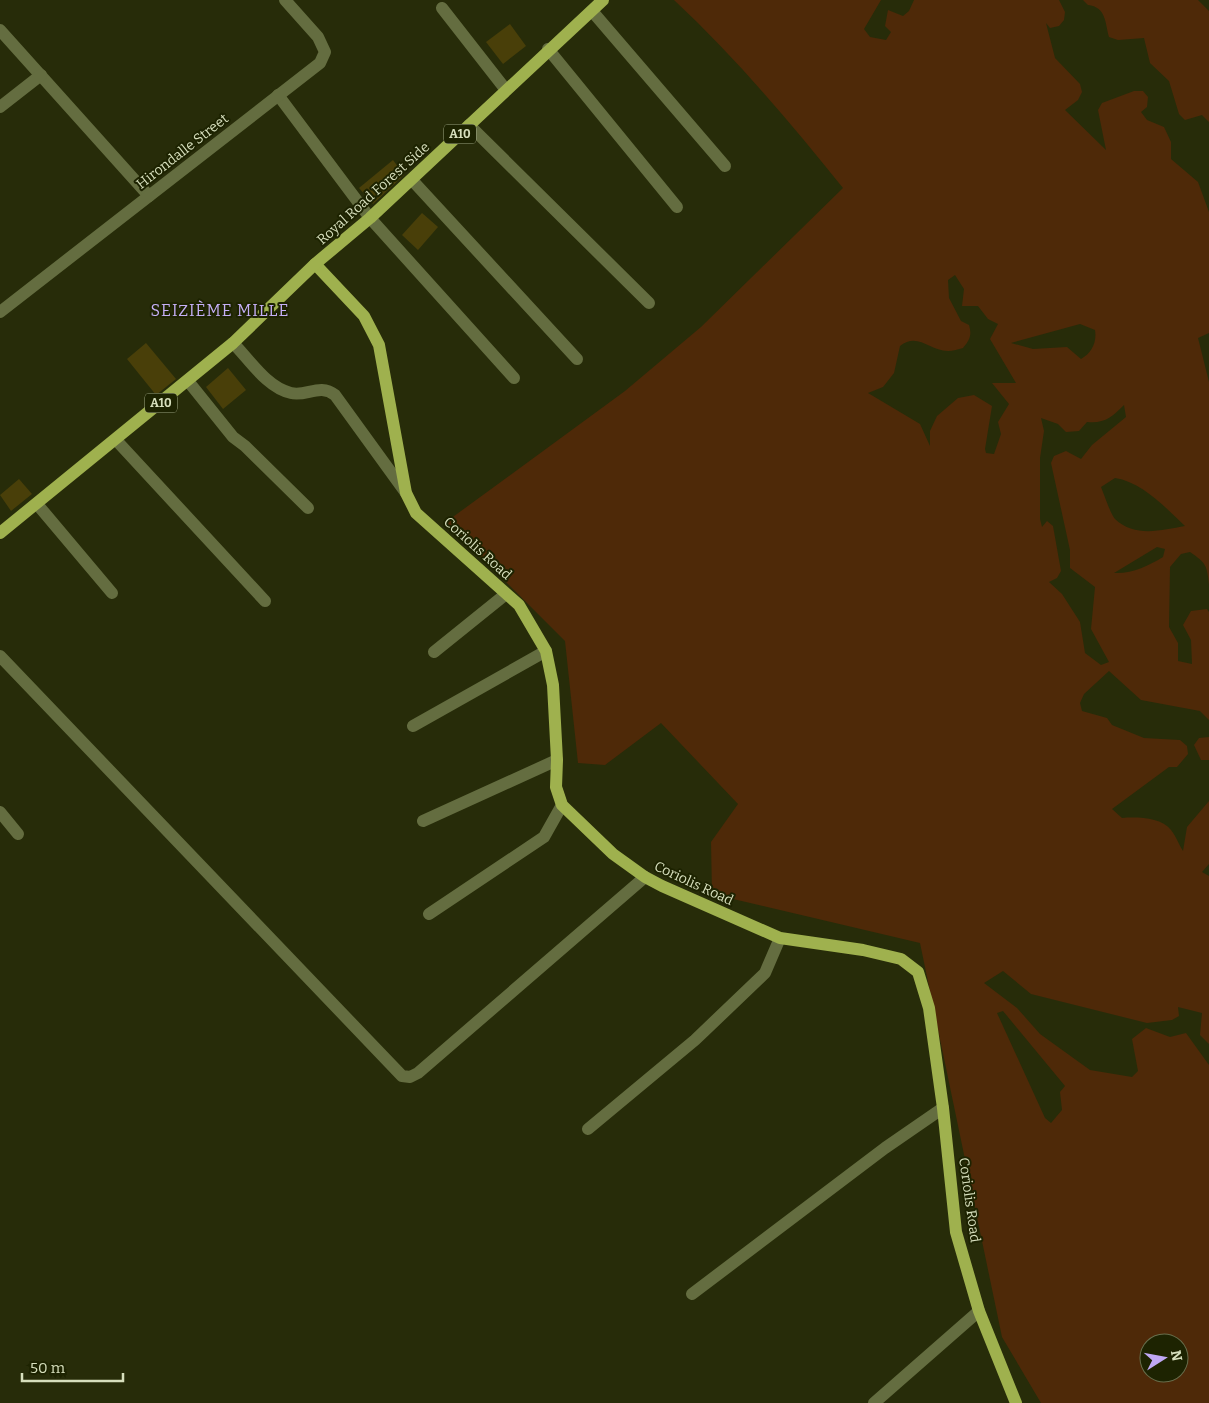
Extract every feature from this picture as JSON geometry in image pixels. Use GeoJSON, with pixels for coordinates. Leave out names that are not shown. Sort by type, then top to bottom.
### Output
{"type":"FeatureCollection","features":[{"type":"Feature","properties":{"kind":"main road","name":"Royal Road Forest Side"},"geometry":{"type":"LineString","coordinates":[[315,264],[412,180],[598,3]]}},
{"type":"Feature","properties":{"kind":"main road","name":"A10"},"geometry":{"type":"LineString","coordinates":[[0,533],[233,343],[315,264]]}},
{"type":"Feature","properties":{"kind":"main road","name":"Coriolis Road"},"geometry":{"type":"LineString","coordinates":[[315,264],[364,316],[379,345],[406,493],[416,513],[519,605],[546,651],[553,685],[557,760],[556,787],[562,805],[613,854],[645,877],[780,938],[863,950],[901,959],[918,972],[929,1008],[943,1108],[956,1232],[979,1311],[1016,1403]]}},
{"type":"Feature","properties":{"kind":"street","name":"Hirondalle Street"},"geometry":{"type":"LineString","coordinates":[[0,312],[320,63],[325,52],[318,37],[287,1]]}},
{"type":"Feature","properties":{"kind":"street"},"geometry":{"type":"LineString","coordinates":[[598,3],[725,166]]}},
{"type":"Feature","properties":{"kind":"street"},"geometry":{"type":"LineString","coordinates":[[442,8],[506,90]]}},
{"type":"Feature","properties":{"kind":"street"},"geometry":{"type":"LineString","coordinates":[[0,30],[149,196]]}},
{"type":"Feature","properties":{"kind":"street"},"geometry":{"type":"LineString","coordinates":[[548,49],[677,207]]}},
{"type":"Feature","properties":{"kind":"street"},"geometry":{"type":"LineString","coordinates":[[0,106],[41,75]]}},
{"type":"Feature","properties":{"kind":"street"},"geometry":{"type":"LineString","coordinates":[[278,95],[370,218],[514,378]]}},
{"type":"Feature","properties":{"kind":"street"},"geometry":{"type":"LineString","coordinates":[[469,125],[649,303]]}},
{"type":"Feature","properties":{"kind":"street"},"geometry":{"type":"LineString","coordinates":[[412,180],[577,358]]}},
{"type":"Feature","properties":{"kind":"street"},"geometry":{"type":"LineString","coordinates":[[233,343],[273,384],[292,394],[314,390],[329,391],[335,395],[406,493]]}},
{"type":"Feature","properties":{"kind":"street"},"geometry":{"type":"LineString","coordinates":[[188,381],[233,437],[246,446],[308,508]]}},
{"type":"Feature","properties":{"kind":"street"},"geometry":{"type":"LineString","coordinates":[[116,440],[265,601]]}},
{"type":"Feature","properties":{"kind":"street"},"geometry":{"type":"LineString","coordinates":[[37,504],[112,592]]}},
{"type":"Feature","properties":{"kind":"street"},"geometry":{"type":"LineString","coordinates":[[434,652],[506,594]]}},
{"type":"Feature","properties":{"kind":"street"},"geometry":{"type":"LineString","coordinates":[[413,726],[546,651]]}},
{"type":"Feature","properties":{"kind":"street"},"geometry":{"type":"LineString","coordinates":[[0,656],[402,1076],[410,1077],[418,1073],[645,877]]}},
{"type":"Feature","properties":{"kind":"street"},"geometry":{"type":"LineString","coordinates":[[423,821],[557,760]]}},
{"type":"Feature","properties":{"kind":"street"},"geometry":{"type":"LineString","coordinates":[[430,914],[544,838],[562,805]]}},
{"type":"Feature","properties":{"kind":"street"},"geometry":{"type":"LineString","coordinates":[[0,812],[18,834]]}},
{"type":"Feature","properties":{"kind":"street"},"geometry":{"type":"LineString","coordinates":[[588,1129],[695,1040],[765,974],[780,938]]}},
{"type":"Feature","properties":{"kind":"street"},"geometry":{"type":"LineString","coordinates":[[692,1294],[885,1148],[943,1108]]}},
{"type":"Feature","properties":{"kind":"street"},"geometry":{"type":"LineString","coordinates":[[874,1403],[979,1311]]}},
{"type":"Feature","properties":{"kind":"shaded area"},"geometry":{"type":"Polygon","coordinates":[[[674,0],[881,0],[864,29],[870,37],[886,40],[891,32],[885,26],[888,10],[903,16],[909,11],[914,0],[1059,0],[1065,12],[1064,20],[1059,26],[1050,28],[1046,23],[1055,58],[1080,84],[1082,92],[1078,100],[1065,110],[1106,150],[1098,110],[1102,103],[1134,91],[1143,91],[1148,97],[1147,107],[1141,112],[1147,120],[1164,127],[1171,142],[1171,159],[1198,182],[1209,212],[1209,333],[1198,338],[1209,382],[1209,585],[1203,562],[1190,552],[1181,554],[1170,567],[1169,627],[1178,643],[1178,661],[1192,664],[1191,640],[1183,625],[1191,611],[1207,609],[1209,612],[1209,720],[1200,711],[1141,700],[1109,671],[1084,694],[1080,703],[1082,711],[1107,718],[1112,725],[1144,738],[1180,740],[1187,746],[1188,754],[1177,767],[1169,767],[1112,809],[1122,818],[1141,818],[1161,822],[1171,830],[1183,851],[1187,827],[1209,801],[1209,864],[1202,872],[1209,876],[1209,1044],[1200,1035],[1202,1013],[1178,1007],[1179,1016],[1172,1020],[1147,1023],[1031,994],[1003,971],[984,983],[1017,1008],[1040,1034],[1090,1070],[1132,1077],[1138,1071],[1132,1039],[1146,1028],[1170,1037],[1186,1033],[1209,1065],[1209,1403],[1041,1403],[1002,1337],[920,943],[712,894],[711,842],[738,804],[661,723],[605,765],[578,763],[565,641],[446,522],[625,391],[701,327],[843,188],[762,91],[674,0]],[[955,275],[948,280],[949,298],[961,321],[969,325],[970,337],[963,348],[948,351],[918,341],[906,342],[900,346],[894,373],[883,387],[868,393],[920,424],[930,446],[930,431],[937,416],[958,398],[974,395],[992,406],[985,449],[986,453],[994,454],[1001,434],[998,422],[1009,404],[992,383],[1016,383],[990,339],[998,324],[988,319],[978,306],[962,306],[964,289],[955,275]],[[1080,324],[1011,343],[1033,349],[1067,347],[1081,359],[1093,347],[1095,330],[1080,324]],[[1124,405],[1116,413],[1103,421],[1087,422],[1079,431],[1066,432],[1058,424],[1041,418],[1044,431],[1040,458],[1040,519],[1042,527],[1047,521],[1053,526],[1061,571],[1057,578],[1049,582],[1062,594],[1080,622],[1085,653],[1101,665],[1109,662],[1091,629],[1095,587],[1070,568],[1070,550],[1051,463],[1054,456],[1066,451],[1081,459],[1092,445],[1126,417],[1124,405]],[[1115,478],[1101,487],[1115,519],[1131,529],[1149,531],[1185,526],[1144,490],[1125,480],[1115,478]],[[1157,547],[1114,573],[1140,569],[1163,557],[1165,549],[1157,547]],[[1003,1011],[997,1013],[1045,1118],[1051,1123],[1062,1110],[1060,1092],[1065,1086],[1003,1011]]]}},
{"type":"Feature","properties":{"kind":"shaded area"},"geometry":{"type":"Polygon","coordinates":[[[1083,0],[1198,0],[1209,11],[1209,122],[1202,115],[1185,120],[1179,114],[1169,81],[1150,63],[1144,38],[1118,40],[1109,37],[1102,12],[1094,6],[1088,5],[1083,0]]]}},
{"type":"Feature","properties":{"kind":"shaded area"},"geometry":{"type":"Polygon","coordinates":[[[1209,737],[1209,760],[1201,760],[1194,745],[1199,738],[1209,737]]]}},
{"type":"Feature","properties":{"kind":"building"},"geometry":{"type":"Polygon","coordinates":[[[510,24],[526,46],[503,64],[486,42],[510,24]]]}},
{"type":"Feature","properties":{"kind":"building"},"geometry":{"type":"Polygon","coordinates":[[[393,160],[404,175],[373,204],[359,188],[393,160]]]}},
{"type":"Feature","properties":{"kind":"building"},"geometry":{"type":"Polygon","coordinates":[[[422,213],[438,227],[418,250],[402,235],[422,213]]]}},
{"type":"Feature","properties":{"kind":"building"},"geometry":{"type":"Polygon","coordinates":[[[146,343],[176,379],[156,395],[127,359],[146,343]]]}},
{"type":"Feature","properties":{"kind":"building"},"geometry":{"type":"Polygon","coordinates":[[[228,368],[246,390],[223,409],[206,387],[228,368]]]}},
{"type":"Feature","properties":{"kind":"building"},"geometry":{"type":"Polygon","coordinates":[[[19,479],[32,494],[11,511],[0,495],[19,479]]]}},
{"type":"Feature","properties":{"kind":"district","name":"SEIZIÈME MILLE"},"geometry":{"type":"Point","coordinates":[220,310]}}]}
